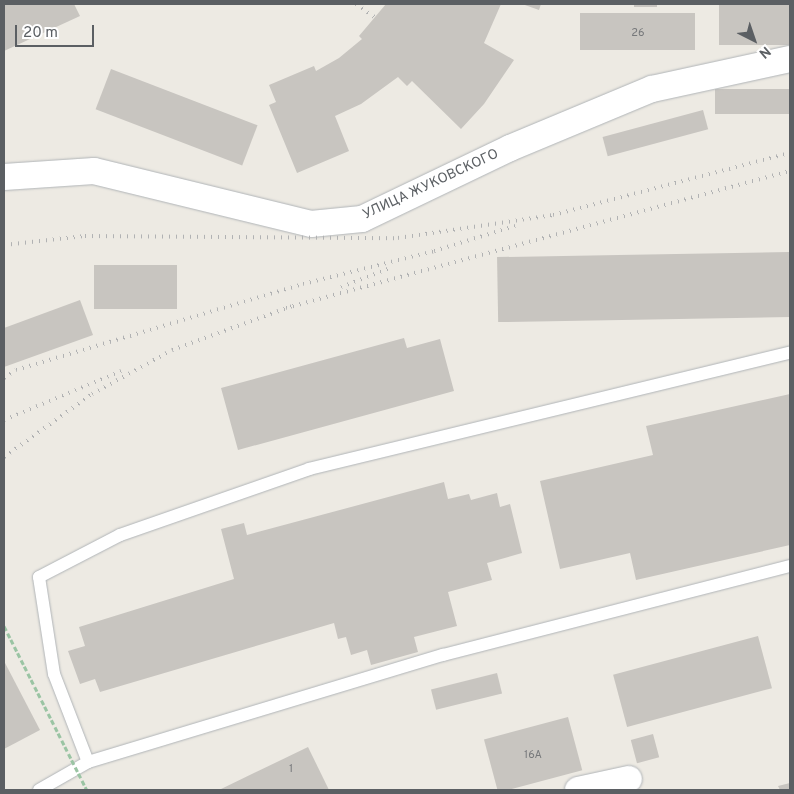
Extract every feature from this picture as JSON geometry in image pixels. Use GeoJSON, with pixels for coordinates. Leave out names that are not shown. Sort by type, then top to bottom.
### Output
{"type":"FeatureCollection","features":[{"type":"Feature","properties":{"kind":"street","name":"УЛИЦА ЖУКОВСКОГО"},"geometry":{"type":"LineString","coordinates":[[4,177],[94,171],[311,224],[362,219],[510,148],[652,89],[790,59]]}},
{"type":"Feature","properties":{"kind":"street"},"geometry":{"type":"LineString","coordinates":[[578,790],[629,779]]}},
{"type":"Feature","properties":{"kind":"lane"},"geometry":{"type":"LineString","coordinates":[[88,762],[54,674],[39,577],[120,535],[309,468],[790,353]]}},
{"type":"Feature","properties":{"kind":"lane"},"geometry":{"type":"LineString","coordinates":[[39,790],[88,762],[443,655],[790,566]]}},
{"type":"Feature","properties":{"kind":"path"},"geometry":{"type":"LineString","coordinates":[[4,626],[87,790]]}},
{"type":"Feature","properties":{"kind":"building"},"geometry":{"type":"Polygon","coordinates":[[[4,4],[74,4],[80,16],[4,51],[4,4]]]}},
{"type":"Feature","properties":{"kind":"building"},"geometry":{"type":"Polygon","coordinates":[[[386,4],[501,4],[484,43],[514,60],[484,104],[461,129],[412,81],[407,86],[398,77],[361,104],[335,116],[349,151],[297,173],[269,105],[276,102],[269,85],[314,66],[316,71],[339,58],[362,39],[359,36],[386,4]]]}},
{"type":"Feature","properties":{"kind":"building"},"geometry":{"type":"Polygon","coordinates":[[[522,4],[541,4],[539,10],[522,4]]]}},
{"type":"Feature","properties":{"kind":"building"},"geometry":{"type":"Polygon","coordinates":[[[634,4],[657,4],[657,7],[634,7],[634,4]]]}},
{"type":"Feature","properties":{"kind":"building"},"geometry":{"type":"Polygon","coordinates":[[[719,4],[790,4],[790,45],[719,45],[719,4]]]}},
{"type":"Feature","properties":{"kind":"building"},"geometry":{"type":"Polygon","coordinates":[[[580,13],[695,13],[695,50],[580,50],[580,13]]]}},
{"type":"Feature","properties":{"kind":"building"},"geometry":{"type":"Polygon","coordinates":[[[111,69],[258,125],[242,165],[96,109],[111,69]]]}},
{"type":"Feature","properties":{"kind":"building"},"geometry":{"type":"Polygon","coordinates":[[[715,89],[790,89],[790,114],[715,114],[715,89]]]}},
{"type":"Feature","properties":{"kind":"building"},"geometry":{"type":"Polygon","coordinates":[[[703,110],[708,129],[608,156],[603,137],[703,110]]]}},
{"type":"Feature","properties":{"kind":"building"},"geometry":{"type":"Polygon","coordinates":[[[789,252],[790,317],[498,322],[497,257],[789,252]]]}},
{"type":"Feature","properties":{"kind":"building"},"geometry":{"type":"Polygon","coordinates":[[[94,265],[177,265],[177,309],[94,309],[94,265]]]}},
{"type":"Feature","properties":{"kind":"building"},"geometry":{"type":"Polygon","coordinates":[[[80,300],[93,335],[4,367],[4,328],[80,300]]]}},
{"type":"Feature","properties":{"kind":"building"},"geometry":{"type":"Polygon","coordinates":[[[404,338],[407,348],[440,339],[454,391],[238,450],[221,388],[404,338]]]}},
{"type":"Feature","properties":{"kind":"building"},"geometry":{"type":"Polygon","coordinates":[[[790,394],[790,545],[636,580],[630,553],[560,569],[540,481],[653,455],[646,426],[790,394]]]}},
{"type":"Feature","properties":{"kind":"building"},"geometry":{"type":"Polygon","coordinates":[[[444,482],[448,499],[469,494],[471,500],[497,493],[500,507],[510,504],[522,553],[487,563],[492,580],[448,592],[457,626],[414,637],[418,652],[371,665],[367,650],[351,655],[346,637],[338,639],[334,623],[100,692],[95,679],[80,684],[68,651],[85,646],[79,627],[234,579],[221,529],[244,523],[247,535],[444,482]]]}},
{"type":"Feature","properties":{"kind":"building"},"geometry":{"type":"Polygon","coordinates":[[[758,636],[772,688],[627,727],[613,675],[758,636]]]}},
{"type":"Feature","properties":{"kind":"building"},"geometry":{"type":"Polygon","coordinates":[[[4,661],[40,730],[4,749],[4,661]]]}},
{"type":"Feature","properties":{"kind":"building"},"geometry":{"type":"Polygon","coordinates":[[[497,673],[502,693],[436,710],[431,689],[497,673]]]}},
{"type":"Feature","properties":{"kind":"building"},"geometry":{"type":"Polygon","coordinates":[[[568,717],[582,770],[508,790],[497,790],[484,740],[568,717]]]}},
{"type":"Feature","properties":{"kind":"building"},"geometry":{"type":"Polygon","coordinates":[[[653,734],[659,757],[637,763],[631,740],[653,734]]]}},
{"type":"Feature","properties":{"kind":"building"},"geometry":{"type":"Polygon","coordinates":[[[308,747],[329,790],[219,790],[308,747]]]}},
{"type":"Feature","properties":{"kind":"building"},"geometry":{"type":"Polygon","coordinates":[[[790,783],[790,790],[780,790],[778,786],[790,783]]]}},
{"type":"Feature","properties":{"kind":"railway"},"geometry":{"type":"LineString","coordinates":[[356,4],[376,18]]}},
{"type":"Feature","properties":{"kind":"railway"},"geometry":{"type":"LineString","coordinates":[[4,245],[85,236],[398,238],[553,215],[790,153]]}},
{"type":"Feature","properties":{"kind":"railway"},"geometry":{"type":"LineString","coordinates":[[286,308],[790,171]]}},
{"type":"Feature","properties":{"kind":"railway"},"geometry":{"type":"LineString","coordinates":[[4,378],[16,370],[303,284],[434,251],[515,226]]}},
{"type":"Feature","properties":{"kind":"railway"},"geometry":{"type":"LineString","coordinates":[[341,287],[390,268]]}},
{"type":"Feature","properties":{"kind":"railway"},"geometry":{"type":"LineString","coordinates":[[4,457],[92,394],[172,350],[292,306]]}},
{"type":"Feature","properties":{"kind":"railway"},"geometry":{"type":"LineString","coordinates":[[4,420],[121,371]]}}]}
